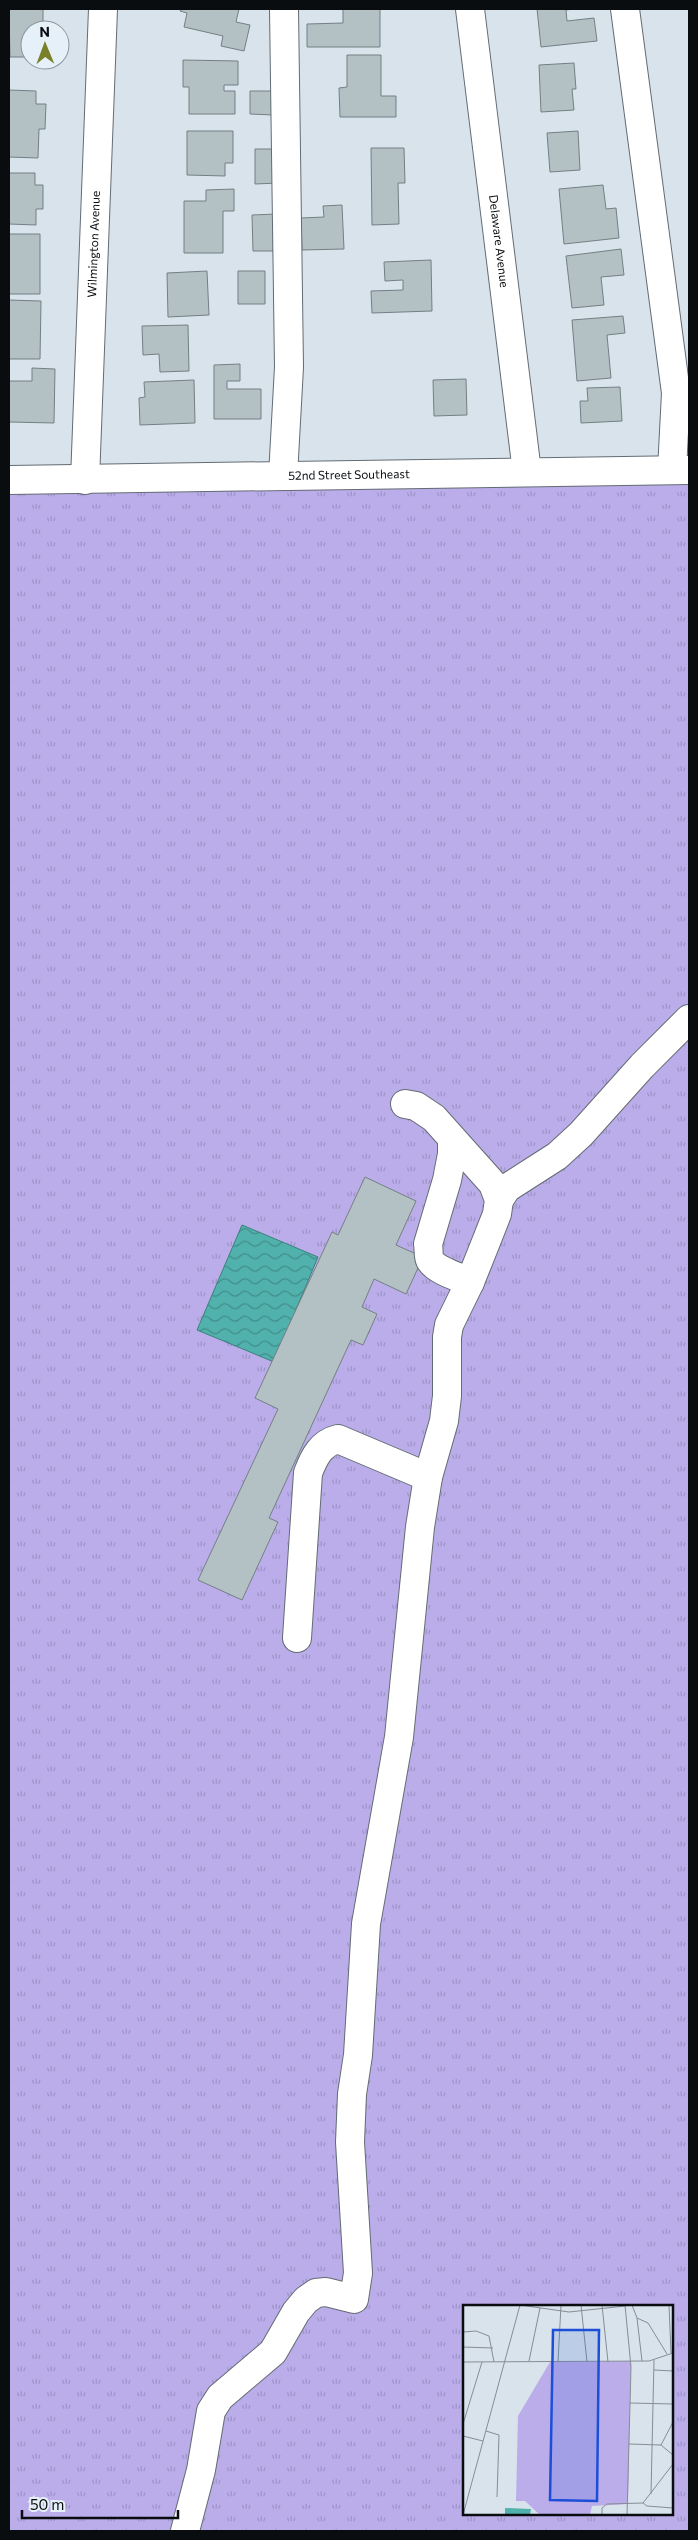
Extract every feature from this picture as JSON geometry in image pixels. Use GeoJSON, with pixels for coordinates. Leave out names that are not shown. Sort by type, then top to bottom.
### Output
{"type":"FeatureCollection","features":[{"type":"Feature","properties":{"kind":"street","name":"Wilmington Avenue"},"geometry":{"type":"LineString","coordinates":[[85,480],[102,9]]}},
{"type":"Feature","properties":{"kind":"street"},"geometry":{"type":"LineString","coordinates":[[283,476],[289,367],[284,9]]}},
{"type":"Feature","properties":{"kind":"street","name":"Delaware Avenue"},"geometry":{"type":"LineString","coordinates":[[470,9],[526,472]]}},
{"type":"Feature","properties":{"kind":"street"},"geometry":{"type":"LineString","coordinates":[[625,9],[676,393],[680,470]]}},
{"type":"Feature","properties":{"kind":"street","name":"52nd Street Southeast"},"geometry":{"type":"LineString","coordinates":[[9,480],[680,470]]}},
{"type":"Feature","properties":{"kind":"street"},"geometry":{"type":"LineString","coordinates":[[185,2531],[201,2470],[211,2411],[220,2397],[273,2352],[296,2312],[306,2300],[316,2293],[326,2292],[354,2299],[357,2287],[357,2241],[350,2142],[352,2094],[358,2055],[366,1924],[400,1737],[420,1527],[428,1478],[444,1421],[449,1325],[470,1282],[497,1214],[499,1200],[507,1188],[557,1156],[581,1134],[642,1066],[689,1019]]}},
{"type":"Feature","properties":{"kind":"street"},"geometry":{"type":"LineString","coordinates":[[405,1104],[416,1106],[434,1118],[493,1184],[499,1200]]}},
{"type":"Feature","properties":{"kind":"street"},"geometry":{"type":"LineString","coordinates":[[452,1139],[452,1154],[428,1244],[430,1260],[436,1266],[470,1282]]}},
{"type":"Feature","properties":{"kind":"street"},"geometry":{"type":"LineString","coordinates":[[297,1638],[308,1473],[314,1457],[328,1441],[338,1439],[428,1478]]}},
{"type":"Feature","properties":{"kind":"green space"},"geometry":{"type":"Polygon","coordinates":[[[689,470],[689,2531],[9,2531],[9,480],[689,470]]]}},
{"type":"Feature","properties":{"kind":"water"},"geometry":{"type":"Polygon","coordinates":[[[242,1225],[318,1257],[274,1362],[197,1330],[242,1225]]]}},
{"type":"Feature","properties":{"kind":"building"},"geometry":{"type":"Polygon","coordinates":[[[9,9],[43,9],[43,20],[20,20],[20,57],[10,57],[9,9]]]}},
{"type":"Feature","properties":{"kind":"building"},"geometry":{"type":"Polygon","coordinates":[[[181,9],[239,9],[236,22],[250,25],[244,51],[221,46],[223,36],[184,27],[187,13],[180,11],[181,9]]]}},
{"type":"Feature","properties":{"kind":"building"},"geometry":{"type":"Polygon","coordinates":[[[343,9],[380,9],[380,47],[307,47],[307,24],[343,23],[343,9]]]}},
{"type":"Feature","properties":{"kind":"building"},"geometry":{"type":"Polygon","coordinates":[[[537,9],[574,9],[566,10],[567,21],[594,18],[597,41],[541,47],[537,9]]]}},
{"type":"Feature","properties":{"kind":"building"},"geometry":{"type":"Polygon","coordinates":[[[347,55],[381,55],[381,96],[396,96],[396,117],[340,117],[339,88],[347,87],[347,55]]]}},
{"type":"Feature","properties":{"kind":"building"},"geometry":{"type":"Polygon","coordinates":[[[183,60],[238,61],[238,85],[224,85],[224,91],[235,91],[235,114],[189,114],[189,87],[183,87],[183,60]]]}},
{"type":"Feature","properties":{"kind":"building"},"geometry":{"type":"Polygon","coordinates":[[[574,63],[576,89],[572,89],[574,110],[541,112],[539,65],[574,63]]]}},
{"type":"Feature","properties":{"kind":"building"},"geometry":{"type":"Polygon","coordinates":[[[9,90],[36,91],[36,104],[46,104],[45,129],[39,129],[38,158],[9,157],[9,90]]]}},
{"type":"Feature","properties":{"kind":"building"},"geometry":{"type":"Polygon","coordinates":[[[250,91],[273,91],[273,115],[250,114],[250,91]]]}},
{"type":"Feature","properties":{"kind":"building"},"geometry":{"type":"Polygon","coordinates":[[[187,131],[233,131],[233,163],[225,163],[225,176],[187,175],[187,131]]]}},
{"type":"Feature","properties":{"kind":"building"},"geometry":{"type":"Polygon","coordinates":[[[578,131],[580,170],[550,172],[547,133],[578,131]]]}},
{"type":"Feature","properties":{"kind":"building"},"geometry":{"type":"Polygon","coordinates":[[[371,148],[404,148],[405,183],[398,183],[399,224],[372,225],[371,148]]]}},
{"type":"Feature","properties":{"kind":"building"},"geometry":{"type":"Polygon","coordinates":[[[255,149],[279,149],[279,183],[255,184],[255,149]]]}},
{"type":"Feature","properties":{"kind":"building"},"geometry":{"type":"Polygon","coordinates":[[[9,173],[35,173],[35,185],[43,185],[43,209],[36,209],[36,225],[9,224],[9,173]]]}},
{"type":"Feature","properties":{"kind":"building"},"geometry":{"type":"Polygon","coordinates":[[[603,185],[606,209],[616,208],[619,238],[564,244],[559,189],[603,185]]]}},
{"type":"Feature","properties":{"kind":"building"},"geometry":{"type":"Polygon","coordinates":[[[234,189],[234,211],[223,211],[223,253],[184,253],[184,201],[206,201],[206,190],[234,189]]]}},
{"type":"Feature","properties":{"kind":"building"},"geometry":{"type":"Polygon","coordinates":[[[342,205],[344,249],[302,250],[301,218],[324,217],[323,206],[342,205]]]}},
{"type":"Feature","properties":{"kind":"building"},"geometry":{"type":"Polygon","coordinates":[[[277,214],[277,251],[253,251],[252,215],[277,214]]]}},
{"type":"Feature","properties":{"kind":"building"},"geometry":{"type":"Polygon","coordinates":[[[9,234],[40,234],[40,294],[9,294],[9,234]]]}},
{"type":"Feature","properties":{"kind":"building"},"geometry":{"type":"Polygon","coordinates":[[[621,249],[624,275],[601,277],[604,305],[572,308],[566,256],[621,249]]]}},
{"type":"Feature","properties":{"kind":"building"},"geometry":{"type":"Polygon","coordinates":[[[431,260],[432,311],[372,313],[371,291],[403,290],[403,280],[385,281],[384,262],[431,260]]]}},
{"type":"Feature","properties":{"kind":"building"},"geometry":{"type":"Polygon","coordinates":[[[207,271],[209,315],[168,317],[167,273],[207,271]]]}},
{"type":"Feature","properties":{"kind":"building"},"geometry":{"type":"Polygon","coordinates":[[[238,271],[265,271],[265,304],[238,304],[238,271]]]}},
{"type":"Feature","properties":{"kind":"building"},"geometry":{"type":"Polygon","coordinates":[[[9,300],[41,301],[40,359],[9,359],[9,300]]]}},
{"type":"Feature","properties":{"kind":"building"},"geometry":{"type":"Polygon","coordinates":[[[623,316],[625,333],[607,335],[611,378],[577,381],[572,320],[623,316]]]}},
{"type":"Feature","properties":{"kind":"building"},"geometry":{"type":"Polygon","coordinates":[[[188,325],[189,371],[160,372],[159,354],[143,355],[142,326],[188,325]]]}},
{"type":"Feature","properties":{"kind":"building"},"geometry":{"type":"Polygon","coordinates":[[[240,364],[240,381],[227,381],[227,389],[261,389],[261,419],[214,419],[214,365],[240,364]]]}},
{"type":"Feature","properties":{"kind":"building"},"geometry":{"type":"Polygon","coordinates":[[[32,368],[55,369],[54,423],[9,422],[9,381],[32,381],[32,368]]]}},
{"type":"Feature","properties":{"kind":"building"},"geometry":{"type":"Polygon","coordinates":[[[466,379],[467,415],[434,416],[433,380],[466,379]]]}},
{"type":"Feature","properties":{"kind":"building"},"geometry":{"type":"Polygon","coordinates":[[[194,380],[195,423],[140,425],[139,398],[145,397],[144,382],[194,380]]]}},
{"type":"Feature","properties":{"kind":"building"},"geometry":{"type":"Polygon","coordinates":[[[620,387],[622,421],[581,423],[580,401],[588,401],[587,388],[620,387]]]}},
{"type":"Feature","properties":{"kind":"building"},"geometry":{"type":"Polygon","coordinates":[[[365,1177],[416,1201],[396,1245],[423,1257],[406,1294],[374,1279],[362,1307],[377,1314],[363,1345],[351,1340],[269,1518],[278,1522],[242,1600],[198,1580],[278,1409],[255,1398],[332,1232],[338,1235],[365,1177]]]}}]}
